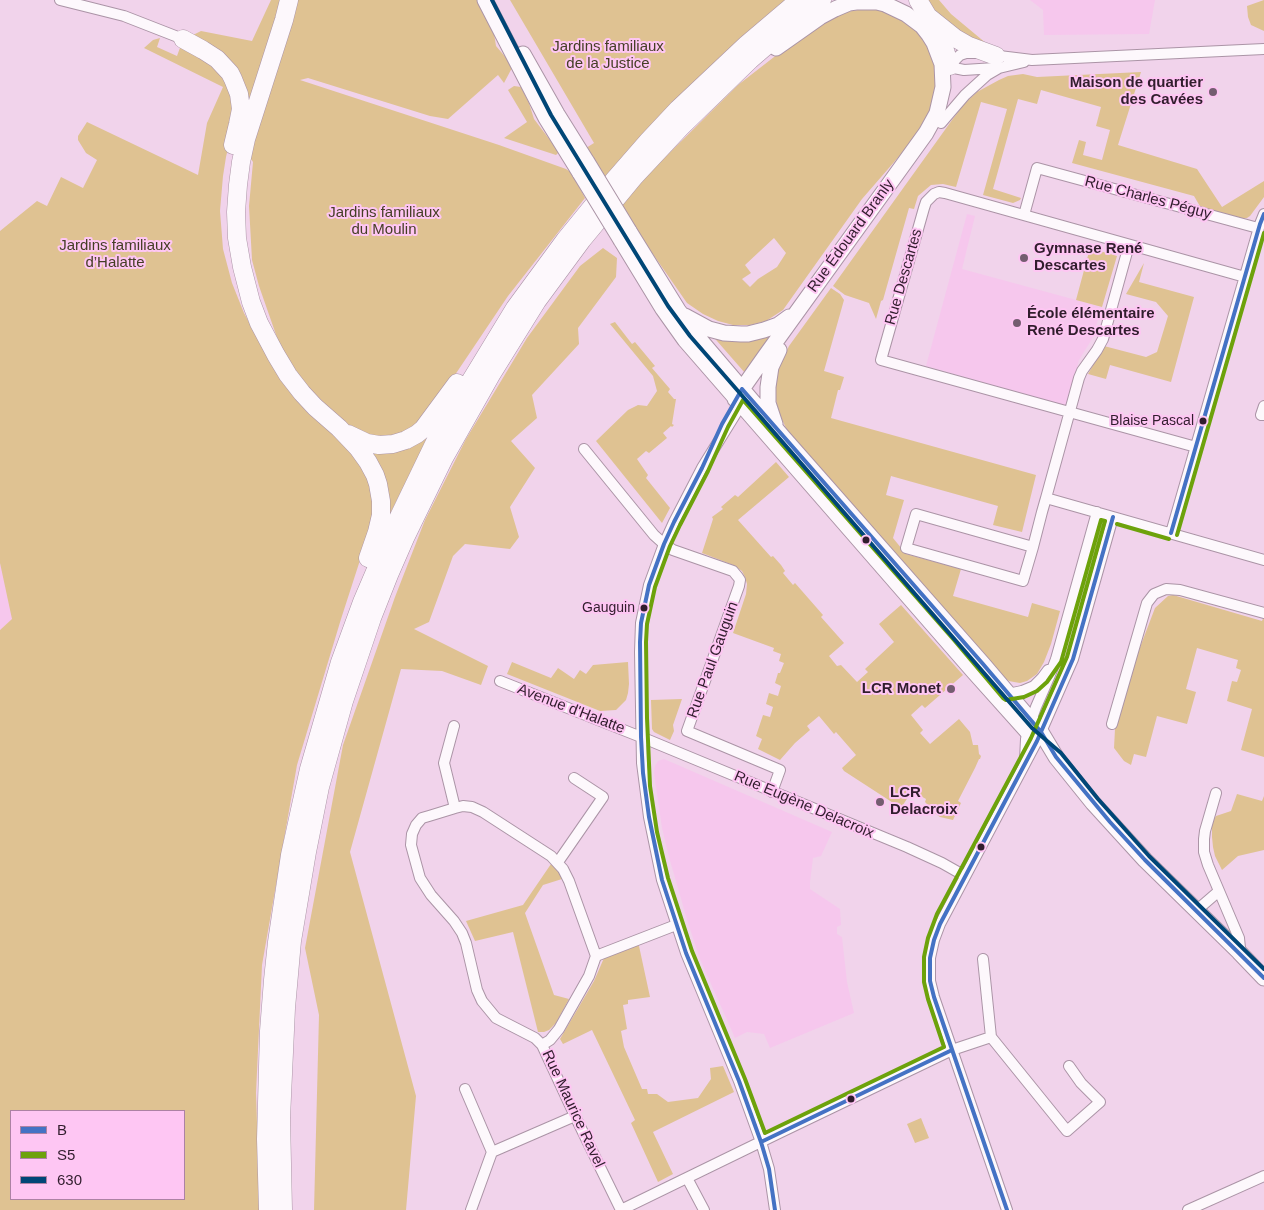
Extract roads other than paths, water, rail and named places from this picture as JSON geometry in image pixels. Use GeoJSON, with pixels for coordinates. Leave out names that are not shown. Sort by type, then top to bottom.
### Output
{"type":"FeatureCollection","features":[{"type":"Feature","properties":{"kind":"highway"},"geometry":{"type":"LineString","coordinates":[[289,0],[246,139],[241,162],[236,212],[240,255],[251,302],[262,329],[276,355],[302,393],[358,448],[371,468],[378,484],[381,501],[381,515],[375,540],[340,633],[322,721]]}},
{"type":"Feature","properties":{"kind":"highway"},"geometry":{"type":"LineString","coordinates":[[284,20],[293,0]]}},
{"type":"Feature","properties":{"kind":"highway"},"geometry":{"type":"LineString","coordinates":[[268,1210],[266,1102],[272,980],[292,846],[303,792],[340,662],[359,610],[395,524],[413,484],[462,395],[505,323],[560,245],[648,141],[731,58],[799,0]]}},
{"type":"Feature","properties":{"kind":"highway"},"geometry":{"type":"LineString","coordinates":[[283,1210],[281,1118],[284,1029],[299,897],[312,824],[351,679],[380,598],[416,514],[444,458],[491,375],[558,271],[618,196],[670,138],[718,90],[779,35],[822,0]]}},
{"type":"Feature","properties":{"kind":"highway"},"geometry":{"type":"LineString","coordinates":[[918,0],[941,38],[945,67]]}},
{"type":"Feature","properties":{"kind":"highway"},"geometry":{"type":"LineString","coordinates":[[930,18],[955,38],[998,62]]}},
{"type":"Feature","properties":{"kind":"highway"},"geometry":{"type":"LineString","coordinates":[[183,40],[217,59],[230,73],[239,94],[240,116],[230,158],[226,191],[229,219],[240,255]]}},
{"type":"Feature","properties":{"kind":"highway"},"geometry":{"type":"LineString","coordinates":[[339,428],[361,441],[379,445],[399,443],[417,434],[428,423],[530,287]]}},
{"type":"Feature","properties":{"kind":"main road"},"geometry":{"type":"LineString","coordinates":[[485,0],[541,110],[583,168],[625,235],[741,397],[779,432],[947,622],[1008,694],[1034,732]]}},
{"type":"Feature","properties":{"kind":"main road"},"geometry":{"type":"LineString","coordinates":[[496,0],[583,168]]}},
{"type":"Feature","properties":{"kind":"main road"},"geometry":{"type":"LineString","coordinates":[[718,90],[820,16],[849,3],[877,2],[906,14],[922,26],[929,35],[945,67]]}},
{"type":"Feature","properties":{"kind":"main road","name":"Rue Édouard Branly"},"geometry":{"type":"LineString","coordinates":[[741,397],[779,350],[941,122],[952,96],[952,81],[945,67]]}},
{"type":"Feature","properties":{"kind":"main road","name":"Rue Édouard Branly"},"geometry":{"type":"LineString","coordinates":[[741,397],[800,308],[931,125],[942,97],[945,67]]}},
{"type":"Feature","properties":{"kind":"main road"},"geometry":{"type":"LineString","coordinates":[[625,235],[663,309],[679,332],[741,397],[1056,757],[1093,803],[1145,860],[1240,952],[1264,978]]}},
{"type":"Feature","properties":{"kind":"main road"},"geometry":{"type":"LineString","coordinates":[[678,310],[692,320],[709,328],[724,333],[740,334],[756,333],[771,328],[800,308]]}},
{"type":"Feature","properties":{"kind":"main road"},"geometry":{"type":"LineString","coordinates":[[779,350],[771,366],[768,394],[770,410],[779,432]]}},
{"type":"Feature","properties":{"kind":"street"},"geometry":{"type":"LineString","coordinates":[[60,0],[124,16],[183,40]]}},
{"type":"Feature","properties":{"kind":"street"},"geometry":{"type":"LineString","coordinates":[[945,67],[964,70],[998,62],[1261,49]]}},
{"type":"Feature","properties":{"kind":"street"},"geometry":{"type":"LineString","coordinates":[[945,67],[966,53],[979,53],[998,62]]}},
{"type":"Feature","properties":{"kind":"street","name":"Rue Édouard Branly"},"geometry":{"type":"LineString","coordinates":[[941,122],[988,75],[998,62]]}},
{"type":"Feature","properties":{"kind":"street","name":"Rue Charles Péguy"},"geometry":{"type":"LineString","coordinates":[[1024,215],[1037,168],[1258,228]]}},
{"type":"Feature","properties":{"kind":"street","name":"Rue Descartes"},"geometry":{"type":"LineString","coordinates":[[1196,447],[881,360],[924,208],[934,194],[945,193],[1245,277]]}},
{"type":"Feature","properties":{"kind":"street"},"geometry":{"type":"LineString","coordinates":[[1171,533],[1258,228],[1264,214]]}},
{"type":"Feature","properties":{"kind":"street"},"geometry":{"type":"LineString","coordinates":[[1033,547],[916,514],[906,548],[1023,581],[1033,547],[1079,378],[1103,339],[1129,245]]}},
{"type":"Feature","properties":{"kind":"street"},"geometry":{"type":"LineString","coordinates":[[741,397],[722,424],[674,522],[649,585],[642,623],[640,652],[641,736],[643,774],[651,833],[662,880],[676,925],[739,1081],[761,1142],[768,1168],[775,1210]]}},
{"type":"Feature","properties":{"kind":"street"},"geometry":{"type":"LineString","coordinates":[[584,449],[654,535],[664,544]]}},
{"type":"Feature","properties":{"kind":"street"},"geometry":{"type":"LineString","coordinates":[[1046,498],[1264,560]]}},
{"type":"Feature","properties":{"kind":"street"},"geometry":{"type":"LineString","coordinates":[[1007,1210],[934,996],[930,981],[932,949],[940,924],[1024,764],[1056,659],[1096,512]]}},
{"type":"Feature","properties":{"kind":"street"},"geometry":{"type":"LineString","coordinates":[[1034,732],[1076,652],[1113,517]]}},
{"type":"Feature","properties":{"kind":"street","name":"Rue Paul Gauguin"},"geometry":{"type":"LineString","coordinates":[[664,544],[673,550],[733,571],[740,580],[740,586],[686,731],[780,770],[772,792]]}},
{"type":"Feature","properties":{"kind":"street"},"geometry":{"type":"LineString","coordinates":[[1112,724],[1148,603],[1154,594],[1166,590],[1180,590],[1264,613]]}},
{"type":"Feature","properties":{"kind":"street"},"geometry":{"type":"LineString","coordinates":[[1008,694],[1034,686],[1056,659]]}},
{"type":"Feature","properties":{"kind":"street"},"geometry":{"type":"LineString","coordinates":[[1056,659],[1071,664]]}},
{"type":"Feature","properties":{"kind":"street","name":"Avenue d'Halatte"},"geometry":{"type":"LineString","coordinates":[[500,681],[641,736]]}},
{"type":"Feature","properties":{"kind":"street"},"geometry":{"type":"LineString","coordinates":[[454,726],[444,763],[455,808]]}},
{"type":"Feature","properties":{"kind":"street","name":"Rue Eugène Delacroix"},"geometry":{"type":"LineString","coordinates":[[641,736],[942,863],[965,876]]}},
{"type":"Feature","properties":{"kind":"street"},"geometry":{"type":"LineString","coordinates":[[558,862],[602,797],[574,778]]}},
{"type":"Feature","properties":{"kind":"street"},"geometry":{"type":"LineString","coordinates":[[1216,794],[1205,831],[1203,846],[1205,858],[1239,938],[1240,952]]}},
{"type":"Feature","properties":{"kind":"street"},"geometry":{"type":"LineString","coordinates":[[542,1045],[530,1035],[501,1021],[482,1001],[477,990],[462,932],[431,895],[420,878],[411,845],[412,834],[422,818],[463,806],[472,807],[484,812],[558,862],[569,881],[596,956],[676,925]]}},
{"type":"Feature","properties":{"kind":"street"},"geometry":{"type":"LineString","coordinates":[[1197,910],[1220,891]]}},
{"type":"Feature","properties":{"kind":"street","name":"Rue Maurice Ravel"},"geometry":{"type":"LineString","coordinates":[[596,956],[589,976],[559,1029],[550,1040],[542,1045],[620,1210]]}},
{"type":"Feature","properties":{"kind":"street"},"geometry":{"type":"LineString","coordinates":[[983,959],[992,1037],[1067,1130],[1100,1102],[1081,1083],[1069,1066]]}},
{"type":"Feature","properties":{"kind":"street"},"geometry":{"type":"LineString","coordinates":[[620,1210],[952,1050],[992,1037]]}},
{"type":"Feature","properties":{"kind":"street"},"geometry":{"type":"LineString","coordinates":[[465,1089],[492,1152],[470,1210]]}},
{"type":"Feature","properties":{"kind":"street"},"geometry":{"type":"LineString","coordinates":[[492,1152],[575,1116]]}},
{"type":"Feature","properties":{"kind":"street"},"geometry":{"type":"LineString","coordinates":[[1188,1210],[1262,1177]]}},
{"type":"Feature","properties":{"kind":"street"},"geometry":{"type":"LineString","coordinates":[[687,1178],[704,1210]]}},
{"type":"Feature","properties":{"kind":"place","name":"Maison de quartier des Cavées"},"geometry":{"type":"Point","coordinates":[1213,92]}},
{"type":"Feature","properties":{"kind":"place","name":"Gymnase René Descartes"},"geometry":{"type":"Point","coordinates":[1024,258]}},
{"type":"Feature","properties":{"kind":"place","name":"École élémentaire René Descartes"},"geometry":{"type":"Point","coordinates":[1017,323]}},
{"type":"Feature","properties":{"kind":"place","name":"Blaise Pascal"},"geometry":{"type":"Point","coordinates":[1203,421]}},
{"type":"Feature","properties":{"kind":"place","name":"Gauguin"},"geometry":{"type":"Point","coordinates":[644,608]}},
{"type":"Feature","properties":{"kind":"place","name":"LCR Monet"},"geometry":{"type":"Point","coordinates":[951,689]}},
{"type":"Feature","properties":{"kind":"place","name":"LCR Delacroix"},"geometry":{"type":"Point","coordinates":[880,802]}},
{"type":"Feature","properties":{"kind":"park label","name":"Jardins familiaux de la Justice"},"geometry":{"type":"Point","coordinates":[608,56]}},
{"type":"Feature","properties":{"kind":"park label","name":"Jardins familiaux du Moulin"},"geometry":{"type":"Point","coordinates":[384,222]}},
{"type":"Feature","properties":{"kind":"park label","name":"Jardins familiaux d’Halatte"},"geometry":{"type":"Point","coordinates":[115,254]}}]}
